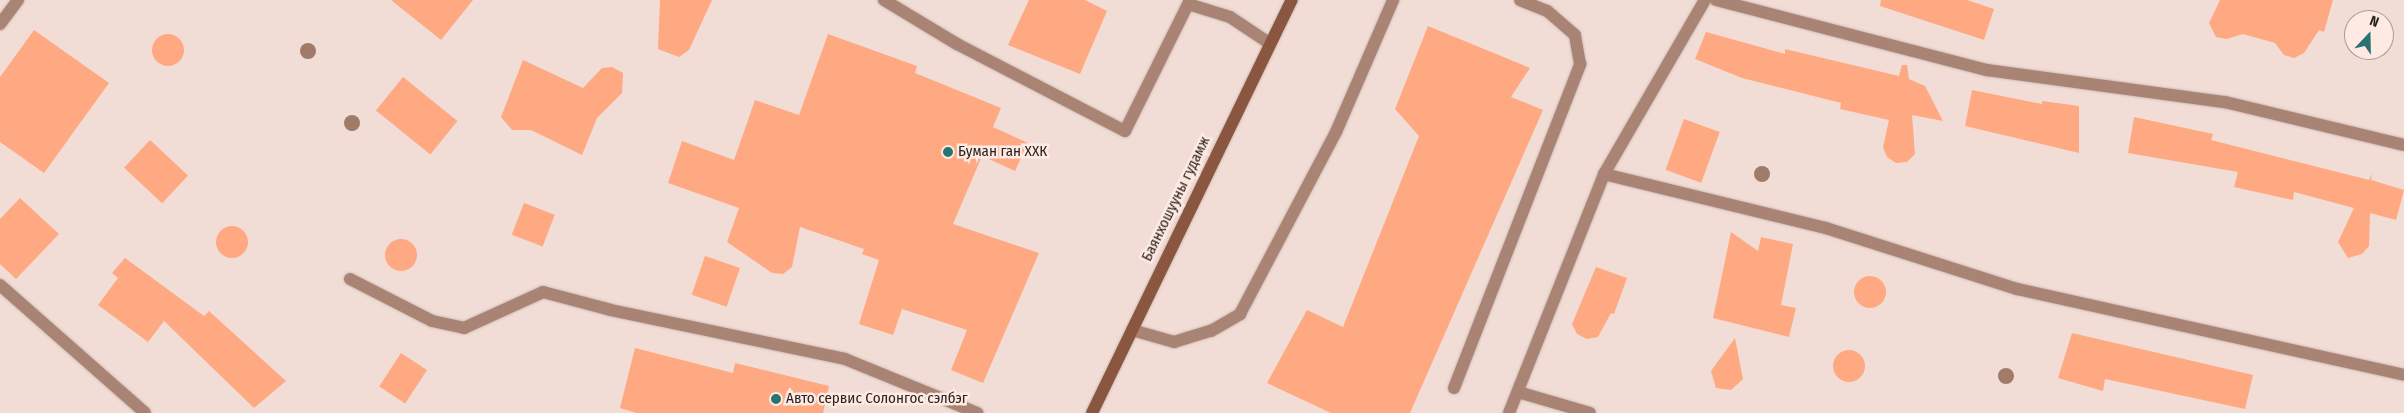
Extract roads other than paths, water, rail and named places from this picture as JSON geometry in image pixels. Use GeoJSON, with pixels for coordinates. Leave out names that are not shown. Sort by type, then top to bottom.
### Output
{"type":"FeatureCollection","features":[{"type":"Feature","properties":{"kind":"main road","name":"Баянхошууны гудамж"},"geometry":{"type":"LineString","coordinates":[[1092,413],[1269,43],[1292,0]]}},
{"type":"Feature","properties":{"kind":"street"},"geometry":{"type":"LineString","coordinates":[[0,24],[18,0]]}},
{"type":"Feature","properties":{"kind":"street"},"geometry":{"type":"LineString","coordinates":[[884,0],[957,44],[1125,131],[1188,4],[1230,17],[1269,43]]}},
{"type":"Feature","properties":{"kind":"street"},"geometry":{"type":"LineString","coordinates":[[1132,330],[1174,342],[1211,331],[1240,314],[1336,132],[1393,0]]}},
{"type":"Feature","properties":{"kind":"street"},"geometry":{"type":"LineString","coordinates":[[1454,388],[1580,64],[1575,35],[1547,11],[1520,0]]}},
{"type":"Feature","properties":{"kind":"street"},"geometry":{"type":"LineString","coordinates":[[1509,413],[1604,174],[1705,0]]}},
{"type":"Feature","properties":{"kind":"street"},"geometry":{"type":"LineString","coordinates":[[1716,0],[1987,70],[2225,102],[2404,145]]}},
{"type":"Feature","properties":{"kind":"street"},"geometry":{"type":"LineString","coordinates":[[1604,174],[1826,228],[2016,289],[2404,375]]}},
{"type":"Feature","properties":{"kind":"street"},"geometry":{"type":"LineString","coordinates":[[350,279],[432,322],[464,328],[542,292],[611,310],[845,359],[977,413]]}},
{"type":"Feature","properties":{"kind":"street"},"geometry":{"type":"LineString","coordinates":[[0,285],[145,413]]}},
{"type":"Feature","properties":{"kind":"street"},"geometry":{"type":"LineString","coordinates":[[1518,392],[1590,413]]}},
{"type":"Feature","properties":{"kind":"place","name":"Буман ган ХХК"},"geometry":{"type":"Point","coordinates":[948,152]}},
{"type":"Feature","properties":{"kind":"place","name":"Авто сервис Солонгос сэлбэг"},"geometry":{"type":"Point","coordinates":[776,399]}}]}
